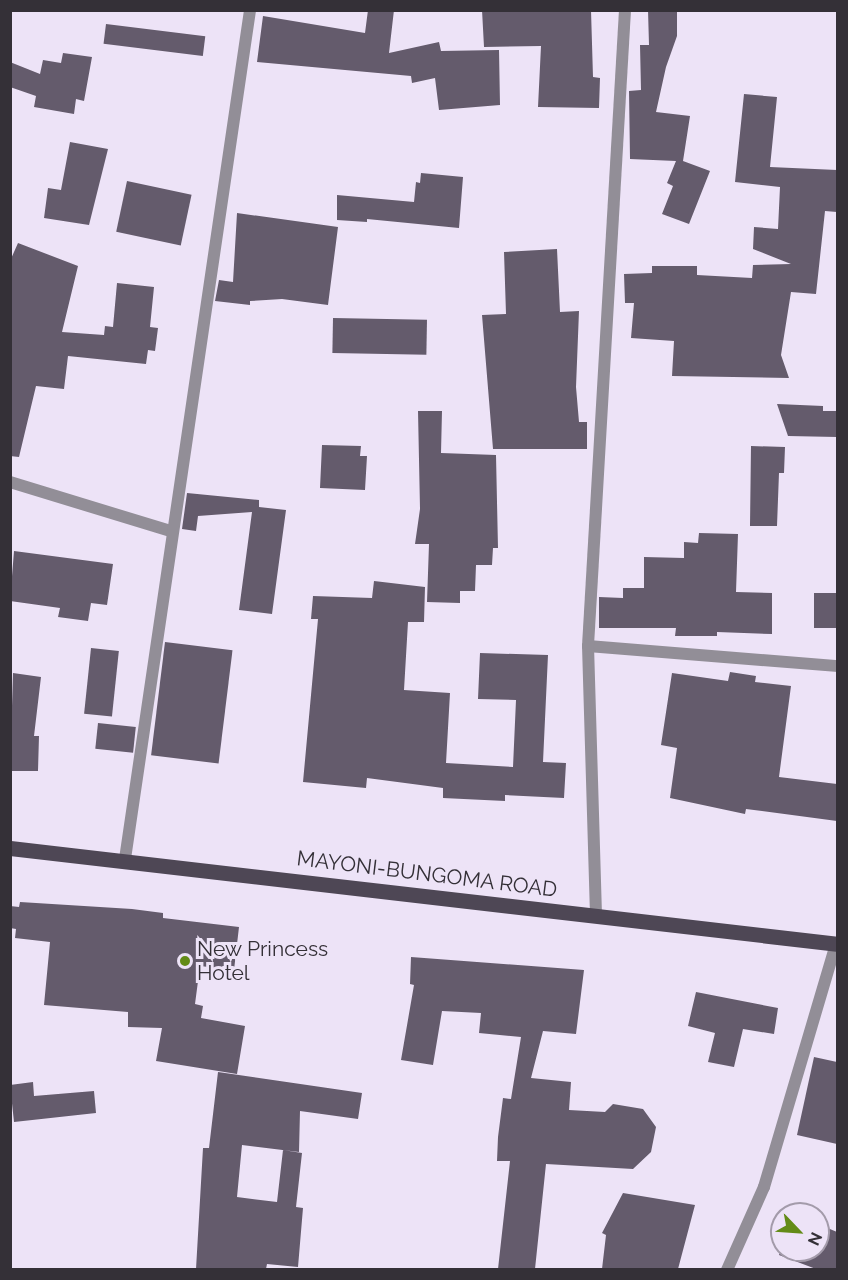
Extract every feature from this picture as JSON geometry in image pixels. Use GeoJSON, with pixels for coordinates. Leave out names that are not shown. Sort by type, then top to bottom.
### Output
{"type":"FeatureCollection","features":[{"type":"Feature","properties":{"kind":"main road","name":"MAYONI-BUNGOMA ROAD"},"geometry":{"type":"LineString","coordinates":[[10,848],[125,859],[837,944]]}},
{"type":"Feature","properties":{"kind":"street"},"geometry":{"type":"LineString","coordinates":[[125,859],[170,531],[250,10]]}},
{"type":"Feature","properties":{"kind":"street"},"geometry":{"type":"LineString","coordinates":[[596,915],[588,646],[625,10]]}},
{"type":"Feature","properties":{"kind":"street"},"geometry":{"type":"LineString","coordinates":[[10,482],[170,531]]}},
{"type":"Feature","properties":{"kind":"street"},"geometry":{"type":"LineString","coordinates":[[588,646],[837,666]]}},
{"type":"Feature","properties":{"kind":"street"},"geometry":{"type":"LineString","coordinates":[[727,1269],[764,1187],[837,944]]}},
{"type":"Feature","properties":{"kind":"building"},"geometry":{"type":"Polygon","coordinates":[[[368,10],[394,10],[389,53],[439,42],[441,51],[499,50],[500,105],[439,110],[435,78],[412,83],[411,76],[257,62],[263,16],[365,33],[368,10]]]}},
{"type":"Feature","properties":{"kind":"building"},"geometry":{"type":"Polygon","coordinates":[[[482,10],[591,10],[593,77],[600,78],[599,108],[538,107],[541,46],[484,47],[482,10]]]}},
{"type":"Feature","properties":{"kind":"building"},"geometry":{"type":"Polygon","coordinates":[[[648,10],[677,10],[677,36],[666,67],[656,112],[690,116],[683,161],[710,171],[689,224],[662,214],[673,186],[667,183],[676,161],[630,159],[629,91],[641,90],[640,45],[649,45],[648,10]]]}},
{"type":"Feature","properties":{"kind":"building"},"geometry":{"type":"Polygon","coordinates":[[[106,24],[205,36],[203,56],[104,44],[106,24]]]}},
{"type":"Feature","properties":{"kind":"building"},"geometry":{"type":"Polygon","coordinates":[[[63,53],[92,57],[84,101],[76,99],[74,114],[34,107],[36,96],[10,87],[10,62],[40,74],[43,60],[61,63],[63,53]]]}},
{"type":"Feature","properties":{"kind":"building"},"geometry":{"type":"Polygon","coordinates":[[[744,94],[777,97],[770,167],[837,170],[837,212],[825,211],[816,294],[791,292],[781,355],[789,378],[672,376],[674,341],[631,338],[634,303],[625,303],[624,274],[652,273],[652,266],[697,266],[697,275],[752,278],[753,265],[791,264],[753,249],[754,227],[778,229],[780,187],[735,182],[744,94]]]}},
{"type":"Feature","properties":{"kind":"building"},"geometry":{"type":"Polygon","coordinates":[[[70,142],[108,149],[89,225],[44,218],[48,188],[61,190],[70,142]]]}},
{"type":"Feature","properties":{"kind":"building"},"geometry":{"type":"Polygon","coordinates":[[[421,173],[463,177],[459,228],[367,219],[367,222],[337,220],[337,195],[414,202],[416,182],[420,183],[421,173]]]}},
{"type":"Feature","properties":{"kind":"building"},"geometry":{"type":"Polygon","coordinates":[[[127,181],[192,195],[181,246],[116,232],[127,181]]]}},
{"type":"Feature","properties":{"kind":"building"},"geometry":{"type":"Polygon","coordinates":[[[237,213],[338,227],[328,305],[282,299],[250,301],[250,305],[215,301],[219,280],[233,282],[237,213]]]}},
{"type":"Feature","properties":{"kind":"building"},"geometry":{"type":"Polygon","coordinates":[[[18,243],[78,266],[62,332],[104,335],[105,326],[113,327],[117,283],[154,287],[150,327],[158,328],[155,351],[148,350],[146,364],[68,356],[64,389],[36,386],[19,457],[10,456],[10,261],[18,243]]]}},
{"type":"Feature","properties":{"kind":"building"},"geometry":{"type":"Polygon","coordinates":[[[557,249],[560,312],[579,311],[576,387],[579,422],[587,422],[587,449],[493,449],[482,315],[506,314],[504,252],[557,249]]]}},
{"type":"Feature","properties":{"kind":"building"},"geometry":{"type":"Polygon","coordinates":[[[333,318],[427,320],[426,355],[332,353],[333,318]]]}},
{"type":"Feature","properties":{"kind":"building"},"geometry":{"type":"Polygon","coordinates":[[[777,404],[823,406],[823,411],[837,411],[837,437],[788,436],[777,404]]]}},
{"type":"Feature","properties":{"kind":"building"},"geometry":{"type":"Polygon","coordinates":[[[418,411],[442,411],[441,453],[496,455],[498,548],[493,548],[492,565],[476,565],[475,591],[460,591],[460,603],[427,602],[429,544],[415,544],[420,509],[418,411]]]}},
{"type":"Feature","properties":{"kind":"building"},"geometry":{"type":"Polygon","coordinates":[[[322,445],[361,446],[360,456],[367,456],[365,490],[320,488],[322,445]]]}},
{"type":"Feature","properties":{"kind":"building"},"geometry":{"type":"Polygon","coordinates":[[[751,446],[785,447],[784,473],[779,473],[777,526],[750,526],[751,446]]]}},
{"type":"Feature","properties":{"kind":"building"},"geometry":{"type":"Polygon","coordinates":[[[187,493],[259,500],[259,507],[286,510],[272,614],[239,610],[252,512],[198,516],[196,531],[182,529],[187,493]]]}},
{"type":"Feature","properties":{"kind":"building"},"geometry":{"type":"Polygon","coordinates":[[[699,533],[738,534],[736,592],[772,593],[772,634],[717,632],[717,636],[675,636],[676,628],[599,628],[599,597],[623,598],[623,588],[644,588],[644,557],[684,558],[684,542],[698,543],[699,533]]]}},
{"type":"Feature","properties":{"kind":"building"},"geometry":{"type":"Polygon","coordinates":[[[14,551],[113,564],[107,605],[91,603],[88,621],[58,617],[60,608],[10,601],[14,551]]]}},
{"type":"Feature","properties":{"kind":"building"},"geometry":{"type":"Polygon","coordinates":[[[374,581],[425,587],[424,622],[408,622],[404,690],[450,693],[446,763],[513,767],[516,700],[478,699],[480,653],[548,655],[543,762],[566,763],[564,798],[505,795],[505,801],[443,798],[443,788],[367,778],[366,788],[303,782],[318,619],[311,619],[313,596],[372,598],[374,581]]]}},
{"type":"Feature","properties":{"kind":"building"},"geometry":{"type":"Polygon","coordinates":[[[814,593],[837,593],[837,628],[814,628],[814,593]]]}},
{"type":"Feature","properties":{"kind":"building"},"geometry":{"type":"Polygon","coordinates":[[[165,642],[232,650],[219,763],[151,755],[165,642]]]}},
{"type":"Feature","properties":{"kind":"building"},"geometry":{"type":"Polygon","coordinates":[[[91,648],[119,651],[112,717],[84,714],[91,648]]]}},
{"type":"Feature","properties":{"kind":"building"},"geometry":{"type":"Polygon","coordinates":[[[730,672],[756,676],[755,682],[791,686],[779,777],[837,784],[837,821],[746,809],[745,814],[670,798],[677,748],[661,745],[672,673],[728,681],[730,672]]]}},
{"type":"Feature","properties":{"kind":"building"},"geometry":{"type":"Polygon","coordinates":[[[13,673],[41,677],[34,736],[39,736],[38,771],[10,771],[13,673]]]}},
{"type":"Feature","properties":{"kind":"building"},"geometry":{"type":"Polygon","coordinates":[[[98,723],[136,727],[133,753],[95,749],[98,723]]]}},
{"type":"Feature","properties":{"kind":"building"},"geometry":{"type":"Polygon","coordinates":[[[20,902],[132,909],[163,913],[163,918],[239,927],[234,970],[200,966],[195,1004],[203,1006],[201,1018],[245,1026],[237,1074],[156,1061],[162,1028],[128,1027],[128,1012],[44,1005],[50,942],[15,938],[16,929],[10,928],[10,906],[19,907],[20,902]]]}},
{"type":"Feature","properties":{"kind":"building"},"geometry":{"type":"Polygon","coordinates":[[[411,957],[584,970],[576,1034],[543,1031],[531,1078],[571,1082],[569,1110],[605,1112],[613,1104],[643,1109],[656,1127],[651,1152],[633,1169],[546,1164],[535,1269],[498,1269],[510,1161],[497,1161],[498,1137],[503,1098],[511,1099],[521,1037],[479,1033],[481,1013],[442,1011],[433,1065],[401,1060],[414,985],[410,984],[411,957]]]}},
{"type":"Feature","properties":{"kind":"building"},"geometry":{"type":"Polygon","coordinates":[[[696,992],[778,1008],[774,1034],[743,1029],[734,1067],[708,1062],[715,1033],[688,1026],[696,992]]]}},
{"type":"Feature","properties":{"kind":"building"},"geometry":{"type":"Polygon","coordinates":[[[814,1057],[837,1062],[837,1144],[797,1135],[814,1057]]]}},
{"type":"Feature","properties":{"kind":"building"},"geometry":{"type":"Polygon","coordinates":[[[218,1072],[362,1093],[358,1119],[300,1111],[299,1152],[284,1150],[302,1153],[296,1207],[303,1208],[298,1267],[267,1264],[266,1269],[196,1269],[203,1148],[209,1148],[218,1072]],[[242,1145],[237,1197],[277,1202],[283,1150],[242,1145]]]}},
{"type":"Feature","properties":{"kind":"building"},"geometry":{"type":"Polygon","coordinates":[[[33,1082],[34,1096],[94,1091],[96,1113],[14,1122],[10,1085],[33,1082]]]}},
{"type":"Feature","properties":{"kind":"building"},"geometry":{"type":"Polygon","coordinates":[[[623,1193],[695,1205],[678,1269],[602,1269],[606,1235],[602,1233],[623,1193]]]}},
{"type":"Feature","properties":{"kind":"building"},"geometry":{"type":"Polygon","coordinates":[[[830,1229],[837,1232],[837,1269],[816,1269],[798,1262],[830,1262],[830,1229]]]}},
{"type":"Feature","properties":{"kind":"place","name":"New Princess Hotel"},"geometry":{"type":"Point","coordinates":[185,961]}}]}
